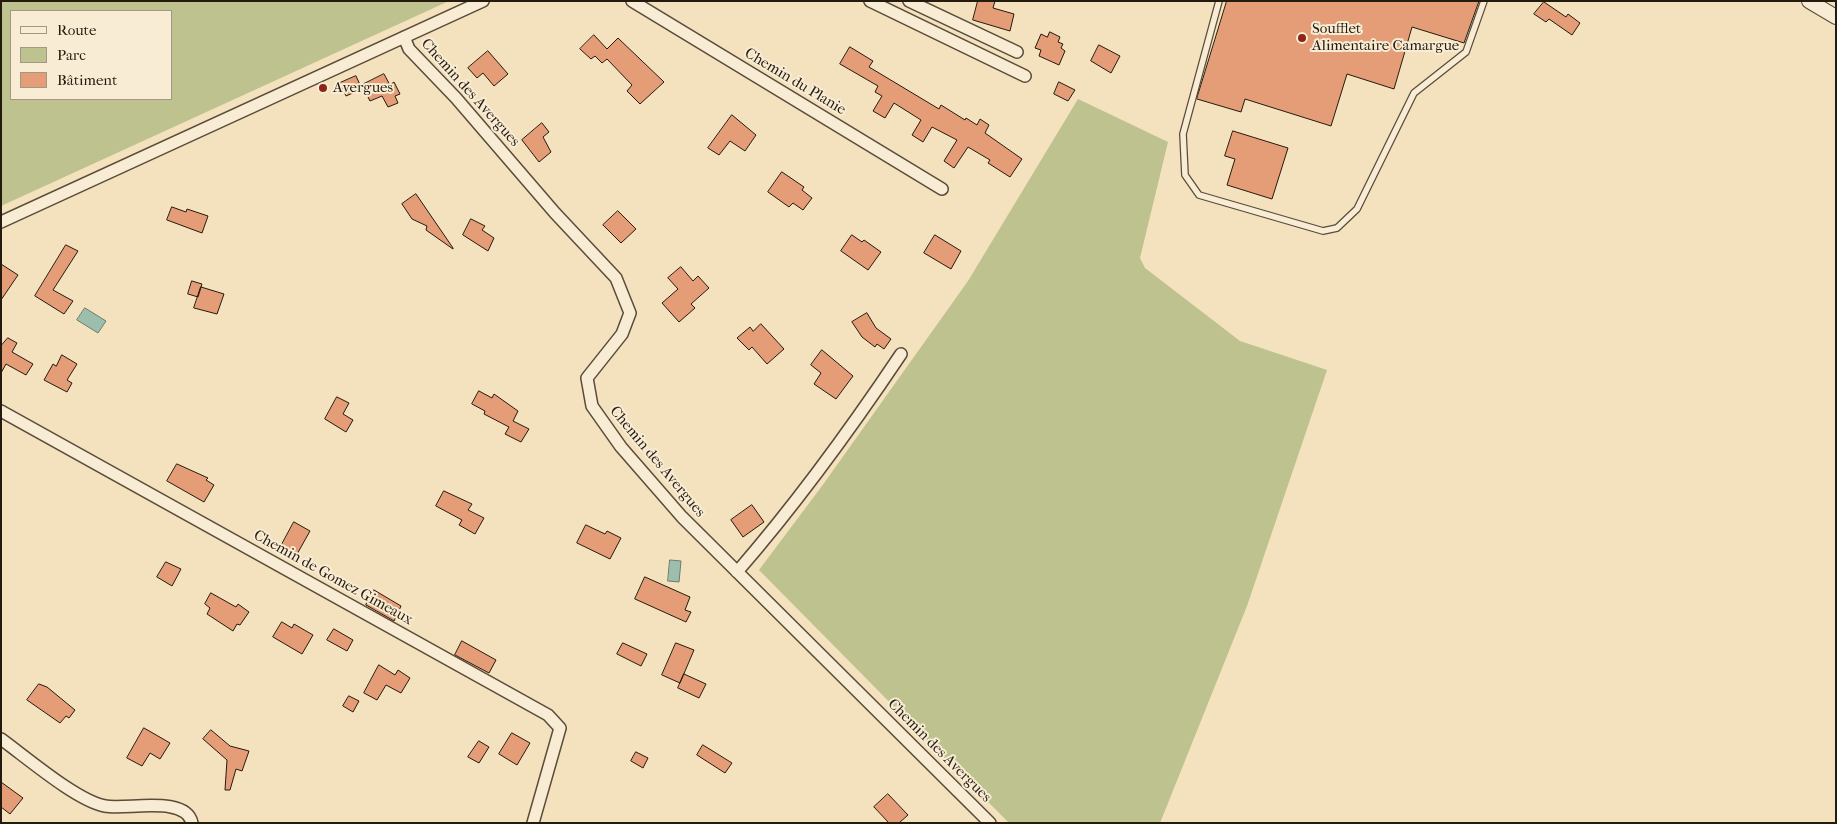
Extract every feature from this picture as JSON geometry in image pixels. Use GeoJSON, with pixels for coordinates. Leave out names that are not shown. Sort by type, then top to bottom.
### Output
{"type":"FeatureCollection","features":[{"type":"Feature","properties":{"kind":"street"},"geometry":{"type":"LineString","coordinates":[[1,222],[483,1]]}},
{"type":"Feature","properties":{"kind":"street","name":"Chemin du Planie"},"geometry":{"type":"LineString","coordinates":[[632,1],[942,189]]}},
{"type":"Feature","properties":{"kind":"street"},"geometry":{"type":"LineString","coordinates":[[870,1],[1025,76]]}},
{"type":"Feature","properties":{"kind":"street"},"geometry":{"type":"LineString","coordinates":[[909,1],[1016,52]]}},
{"type":"Feature","properties":{"kind":"street"},"geometry":{"type":"LineString","coordinates":[[1808,1],[1836,16]]}},
{"type":"Feature","properties":{"kind":"street","name":"Chemin des Avergues"},"geometry":{"type":"LineString","coordinates":[[404,37],[409,48],[456,98],[555,213],[616,278],[630,313],[622,334],[587,378],[592,406],[621,447],[682,517],[983,820]]}},
{"type":"Feature","properties":{"kind":"street"},"geometry":{"type":"LineString","coordinates":[[736,572],[780,522],[825,463],[901,354]]}},
{"type":"Feature","properties":{"kind":"street","name":"Chemin de Gomez Gimeaux"},"geometry":{"type":"LineString","coordinates":[[1,411],[548,714],[560,728],[533,823]]}},
{"type":"Feature","properties":{"kind":"street"},"geometry":{"type":"LineString","coordinates":[[1,739],[73,791],[101,806],[117,808],[140,806],[179,807],[189,814],[192,823]]}},
{"type":"Feature","properties":{"kind":"lane"},"geometry":{"type":"LineString","coordinates":[[1219,1],[1183,134],[1185,175],[1199,195],[1322,231],[1337,228],[1356,209],[1414,93],[1466,52],[1484,1]]}},
{"type":"Feature","properties":{"kind":"green space"},"geometry":{"type":"Polygon","coordinates":[[[1,1],[449,1],[1,206],[1,1]]]}},
{"type":"Feature","properties":{"kind":"green space"},"geometry":{"type":"Polygon","coordinates":[[[1078,99],[1168,142],[1140,258],[1145,268],[1240,341],[1327,370],[1247,606],[1160,823],[1009,823],[759,570],[822,486],[968,281],[1078,99]]]}},
{"type":"Feature","properties":{"kind":"shaded area"},"geometry":{"type":"Polygon","coordinates":[[[85,308],[106,321],[98,333],[77,320],[85,308]]]}},
{"type":"Feature","properties":{"kind":"shaded area"},"geometry":{"type":"Polygon","coordinates":[[[670,560],[681,561],[679,582],[668,581],[670,560]]]}},
{"type":"Feature","properties":{"kind":"building"},"geometry":{"type":"Polygon","coordinates":[[[978,1],[995,1],[993,8],[1014,14],[1010,31],[973,20],[978,1]]]}},
{"type":"Feature","properties":{"kind":"building"},"geometry":{"type":"Polygon","coordinates":[[[1227,1],[1479,1],[1464,43],[1412,27],[1394,89],[1347,74],[1331,126],[1245,99],[1241,112],[1197,99],[1227,1]]]}},
{"type":"Feature","properties":{"kind":"building"},"geometry":{"type":"Polygon","coordinates":[[[1544,2],[1566,17],[1568,14],[1580,23],[1572,35],[1549,19],[1546,22],[1534,14],[1544,2]]]}},
{"type":"Feature","properties":{"kind":"building"},"geometry":{"type":"Polygon","coordinates":[[[1050,32],[1060,37],[1058,42],[1063,44],[1061,48],[1065,51],[1059,65],[1039,56],[1041,50],[1035,48],[1041,34],[1047,37],[1050,32]]]}},
{"type":"Feature","properties":{"kind":"building"},"geometry":{"type":"Polygon","coordinates":[[[594,35],[607,49],[618,38],[664,82],[640,104],[627,91],[632,85],[607,59],[602,63],[595,56],[591,59],[580,49],[594,35]]]}},
{"type":"Feature","properties":{"kind":"building"},"geometry":{"type":"Polygon","coordinates":[[[1099,45],[1120,56],[1111,73],[1091,61],[1099,45]]]}},
{"type":"Feature","properties":{"kind":"building"},"geometry":{"type":"Polygon","coordinates":[[[850,47],[873,61],[869,67],[939,109],[941,105],[977,125],[980,119],[989,125],[985,133],[1022,159],[1010,177],[988,163],[990,160],[968,147],[954,168],[944,161],[957,140],[932,127],[923,142],[912,135],[921,120],[894,103],[885,118],[873,111],[882,96],[875,92],[878,86],[840,64],[850,47]]]}},
{"type":"Feature","properties":{"kind":"building"},"geometry":{"type":"Polygon","coordinates":[[[488,51],[508,74],[494,86],[483,73],[477,78],[468,68],[488,51]]]}},
{"type":"Feature","properties":{"kind":"building"},"geometry":{"type":"Polygon","coordinates":[[[384,74],[390,85],[394,82],[400,94],[395,96],[398,103],[388,107],[382,96],[370,101],[362,85],[384,74]]]}},
{"type":"Feature","properties":{"kind":"building"},"geometry":{"type":"Polygon","coordinates":[[[356,76],[362,89],[346,96],[340,83],[356,76]]]}},
{"type":"Feature","properties":{"kind":"building"},"geometry":{"type":"Polygon","coordinates":[[[1059,82],[1075,90],[1068,101],[1054,94],[1059,82]]]}},
{"type":"Feature","properties":{"kind":"building"},"geometry":{"type":"Polygon","coordinates":[[[732,115],[756,135],[745,151],[730,141],[719,155],[708,148],[732,115]]]}},
{"type":"Feature","properties":{"kind":"building"},"geometry":{"type":"Polygon","coordinates":[[[542,123],[549,132],[543,137],[551,152],[539,162],[522,140],[542,123]]]}},
{"type":"Feature","properties":{"kind":"building"},"geometry":{"type":"Polygon","coordinates":[[[1233,131],[1288,148],[1272,199],[1227,185],[1235,159],[1225,156],[1233,131]]]}},
{"type":"Feature","properties":{"kind":"building"},"geometry":{"type":"Polygon","coordinates":[[[782,172],[804,187],[802,190],[812,198],[803,210],[793,203],[789,207],[768,192],[782,172]]]}},
{"type":"Feature","properties":{"kind":"building"},"geometry":{"type":"Polygon","coordinates":[[[416,194],[453,249],[426,230],[427,226],[412,219],[402,204],[416,194]]]}},
{"type":"Feature","properties":{"kind":"building"},"geometry":{"type":"Polygon","coordinates":[[[172,207],[186,212],[187,209],[208,216],[202,233],[167,220],[172,207]]]}},
{"type":"Feature","properties":{"kind":"building"},"geometry":{"type":"Polygon","coordinates":[[[618,211],[636,229],[621,243],[603,225],[618,211]]]}},
{"type":"Feature","properties":{"kind":"building"},"geometry":{"type":"Polygon","coordinates":[[[471,219],[485,226],[482,230],[494,238],[488,251],[463,235],[471,219]]]}},
{"type":"Feature","properties":{"kind":"building"},"geometry":{"type":"Polygon","coordinates":[[[852,235],[862,242],[864,240],[881,252],[868,270],[841,251],[852,235]]]}},
{"type":"Feature","properties":{"kind":"building"},"geometry":{"type":"Polygon","coordinates":[[[935,235],[961,251],[951,269],[924,253],[935,235]]]}},
{"type":"Feature","properties":{"kind":"building"},"geometry":{"type":"Polygon","coordinates":[[[66,245],[78,251],[53,290],[73,301],[64,314],[35,296],[66,245]]]}},
{"type":"Feature","properties":{"kind":"building"},"geometry":{"type":"Polygon","coordinates":[[[1,264],[18,275],[1,300],[1,264]]]}},
{"type":"Feature","properties":{"kind":"building"},"geometry":{"type":"Polygon","coordinates":[[[681,267],[693,281],[698,276],[709,288],[691,304],[695,308],[679,322],[662,303],[678,289],[668,278],[681,267]]]}},
{"type":"Feature","properties":{"kind":"building"},"geometry":{"type":"Polygon","coordinates":[[[192,281],[202,284],[198,297],[188,294],[192,281]]]}},
{"type":"Feature","properties":{"kind":"building"},"geometry":{"type":"Polygon","coordinates":[[[201,287],[224,294],[217,314],[194,308],[201,287]]]}},
{"type":"Feature","properties":{"kind":"building"},"geometry":{"type":"Polygon","coordinates":[[[867,313],[876,328],[891,339],[884,349],[877,344],[875,347],[862,337],[852,322],[867,313]]]}},
{"type":"Feature","properties":{"kind":"building"},"geometry":{"type":"Polygon","coordinates":[[[761,324],[784,349],[767,364],[752,347],[749,350],[737,338],[750,327],[753,331],[761,324]]]}},
{"type":"Feature","properties":{"kind":"building"},"geometry":{"type":"Polygon","coordinates":[[[8,338],[17,343],[12,352],[33,364],[26,375],[6,364],[1,373],[1,346],[8,338]]]}},
{"type":"Feature","properties":{"kind":"building"},"geometry":{"type":"Polygon","coordinates":[[[822,350],[853,376],[836,399],[814,384],[821,373],[811,365],[822,350]]]}},
{"type":"Feature","properties":{"kind":"building"},"geometry":{"type":"Polygon","coordinates":[[[62,355],[77,364],[67,380],[72,383],[67,392],[44,380],[53,364],[56,366],[62,355]]]}},
{"type":"Feature","properties":{"kind":"building"},"geometry":{"type":"Polygon","coordinates":[[[479,391],[492,398],[494,394],[518,411],[513,421],[529,429],[521,442],[505,434],[509,427],[484,414],[485,411],[472,404],[479,391]]]}},
{"type":"Feature","properties":{"kind":"building"},"geometry":{"type":"Polygon","coordinates":[[[337,397],[349,403],[343,414],[353,420],[346,432],[325,419],[337,397]]]}},
{"type":"Feature","properties":{"kind":"building"},"geometry":{"type":"Polygon","coordinates":[[[177,464],[208,478],[206,480],[214,485],[204,502],[167,481],[177,464]]]}},
{"type":"Feature","properties":{"kind":"building"},"geometry":{"type":"Polygon","coordinates":[[[444,491],[472,504],[468,510],[484,518],[475,534],[459,525],[462,520],[436,506],[444,491]]]}},
{"type":"Feature","properties":{"kind":"building"},"geometry":{"type":"Polygon","coordinates":[[[752,505],[764,522],[743,537],[731,520],[752,505]]]}},
{"type":"Feature","properties":{"kind":"building"},"geometry":{"type":"Polygon","coordinates":[[[294,522],[310,531],[296,556],[280,548],[294,522]]]}},
{"type":"Feature","properties":{"kind":"building"},"geometry":{"type":"Polygon","coordinates":[[[586,525],[605,534],[607,531],[621,538],[610,559],[577,543],[586,525]]]}},
{"type":"Feature","properties":{"kind":"building"},"geometry":{"type":"Polygon","coordinates":[[[166,562],[181,569],[172,586],[157,577],[166,562]]]}},
{"type":"Feature","properties":{"kind":"building"},"geometry":{"type":"Polygon","coordinates":[[[645,577],[690,597],[685,610],[691,612],[686,622],[635,599],[645,577]]]}},
{"type":"Feature","properties":{"kind":"building"},"geometry":{"type":"Polygon","coordinates":[[[374,590],[401,606],[394,621],[366,605],[374,590]]]}},
{"type":"Feature","properties":{"kind":"building"},"geometry":{"type":"Polygon","coordinates":[[[211,593],[236,607],[238,604],[249,612],[233,631],[207,614],[210,608],[205,604],[211,593]]]}},
{"type":"Feature","properties":{"kind":"building"},"geometry":{"type":"Polygon","coordinates":[[[282,622],[292,628],[294,624],[313,635],[302,654],[273,637],[282,622]]]}},
{"type":"Feature","properties":{"kind":"building"},"geometry":{"type":"Polygon","coordinates":[[[334,629],[353,640],[347,651],[327,640],[334,629]]]}},
{"type":"Feature","properties":{"kind":"building"},"geometry":{"type":"Polygon","coordinates":[[[462,641],[496,660],[489,673],[455,655],[462,641]]]}},
{"type":"Feature","properties":{"kind":"building"},"geometry":{"type":"Polygon","coordinates":[[[623,643],[647,654],[641,666],[617,654],[623,643]]]}},
{"type":"Feature","properties":{"kind":"building"},"geometry":{"type":"Polygon","coordinates":[[[676,643],[694,650],[680,683],[662,675],[676,643]]]}},
{"type":"Feature","properties":{"kind":"building"},"geometry":{"type":"Polygon","coordinates":[[[379,665],[395,675],[398,670],[410,678],[401,693],[386,685],[377,700],[364,693],[379,665]]]}},
{"type":"Feature","properties":{"kind":"building"},"geometry":{"type":"Polygon","coordinates":[[[684,674],[706,684],[699,698],[678,688],[684,674]]]}},
{"type":"Feature","properties":{"kind":"building"},"geometry":{"type":"Polygon","coordinates":[[[39,684],[47,687],[75,710],[69,718],[66,716],[60,723],[27,700],[39,684]]]}},
{"type":"Feature","properties":{"kind":"building"},"geometry":{"type":"Polygon","coordinates":[[[349,696],[359,701],[353,712],[343,706],[349,696]]]}},
{"type":"Feature","properties":{"kind":"building"},"geometry":{"type":"Polygon","coordinates":[[[144,728],[170,743],[160,759],[150,753],[142,766],[127,758],[144,728]]]}},
{"type":"Feature","properties":{"kind":"building"},"geometry":{"type":"Polygon","coordinates":[[[211,730],[230,746],[249,751],[242,771],[236,769],[230,790],[225,790],[227,760],[203,739],[211,730]]]}},
{"type":"Feature","properties":{"kind":"building"},"geometry":{"type":"Polygon","coordinates":[[[512,733],[530,743],[517,765],[499,754],[512,733]]]}},
{"type":"Feature","properties":{"kind":"building"},"geometry":{"type":"Polygon","coordinates":[[[479,741],[489,747],[479,763],[468,757],[479,741]]]}},
{"type":"Feature","properties":{"kind":"building"},"geometry":{"type":"Polygon","coordinates":[[[703,745],[732,763],[725,773],[697,755],[703,745]]]}},
{"type":"Feature","properties":{"kind":"building"},"geometry":{"type":"Polygon","coordinates":[[[636,752],[648,758],[643,768],[631,761],[636,752]]]}},
{"type":"Feature","properties":{"kind":"building"},"geometry":{"type":"Polygon","coordinates":[[[1,782],[23,798],[10,814],[1,807],[1,782]]]}},
{"type":"Feature","properties":{"kind":"building"},"geometry":{"type":"Polygon","coordinates":[[[888,794],[908,815],[899,823],[889,823],[874,807],[888,794]]]}},
{"type":"Feature","properties":{"kind":"place","name":"Soufflet Alimentaire Camargue"},"geometry":{"type":"Point","coordinates":[1302,38]}},
{"type":"Feature","properties":{"kind":"place","name":"Avergues"},"geometry":{"type":"Point","coordinates":[323,88]}}]}
